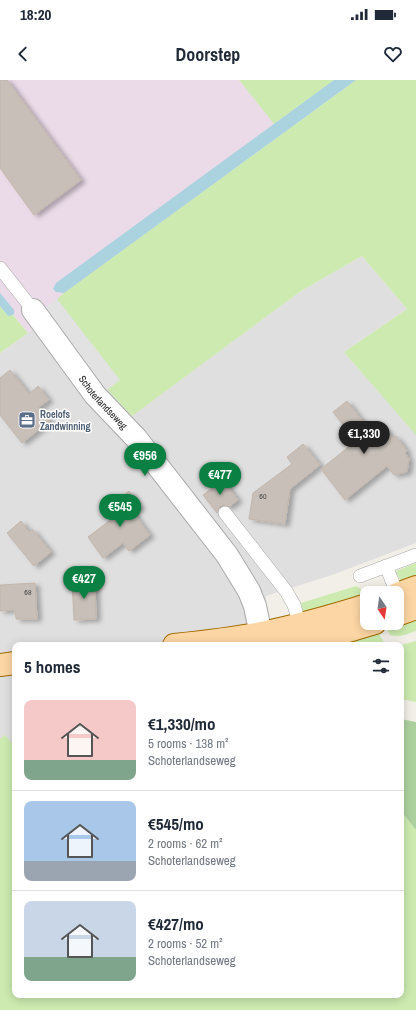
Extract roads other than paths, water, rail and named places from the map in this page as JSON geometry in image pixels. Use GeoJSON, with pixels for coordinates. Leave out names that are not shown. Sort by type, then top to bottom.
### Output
{"type":"FeatureCollection","features":[{"type":"Feature","properties":{"kind":"main road"},"geometry":{"type":"LineString","coordinates":[[404,591],[416,587]]}},
{"type":"Feature","properties":{"kind":"main road"},"geometry":{"type":"LineString","coordinates":[[287,642],[302,633],[360,608]]}},
{"type":"Feature","properties":{"kind":"main road"},"geometry":{"type":"LineString","coordinates":[[404,612],[416,608]]}},
{"type":"Feature","properties":{"kind":"main road"},"geometry":{"type":"LineString","coordinates":[[206,642],[262,639],[302,633],[345,632],[360,628]]}},
{"type":"Feature","properties":{"kind":"main road"},"geometry":{"type":"LineString","coordinates":[[0,665],[12,663]]}},
{"type":"Feature","properties":{"kind":"street","name":"Schoterlandseweg"},"geometry":{"type":"LineString","coordinates":[[33,310],[95,395],[136,438],[227,555],[253,599],[257,611],[262,639]]}},
{"type":"Feature","properties":{"kind":"lane"},"geometry":{"type":"LineString","coordinates":[[0,268],[33,310]]}},
{"type":"Feature","properties":{"kind":"lane"},"geometry":{"type":"LineString","coordinates":[[225,513],[286,591],[294,605],[302,633]]}},
{"type":"Feature","properties":{"kind":"lane"},"geometry":{"type":"LineString","coordinates":[[360,576],[416,555]]}},
{"type":"Feature","properties":{"kind":"lane"},"geometry":{"type":"LineString","coordinates":[[386,566],[394,586]]}},
{"type":"Feature","properties":{"kind":"water"},"geometry":{"type":"Polygon","coordinates":[[[334,80],[356,80],[64,293],[56,292],[53,289],[56,283],[334,80]]]}},
{"type":"Feature","properties":{"kind":"water"},"geometry":{"type":"Polygon","coordinates":[[[0,293],[14,310],[13,315],[8,316],[0,306],[0,293]]]}},
{"type":"Feature","properties":{"kind":"place","name":"Roelofs Zandwinning"},"geometry":{"type":"Point","coordinates":[27,420]}}]}
